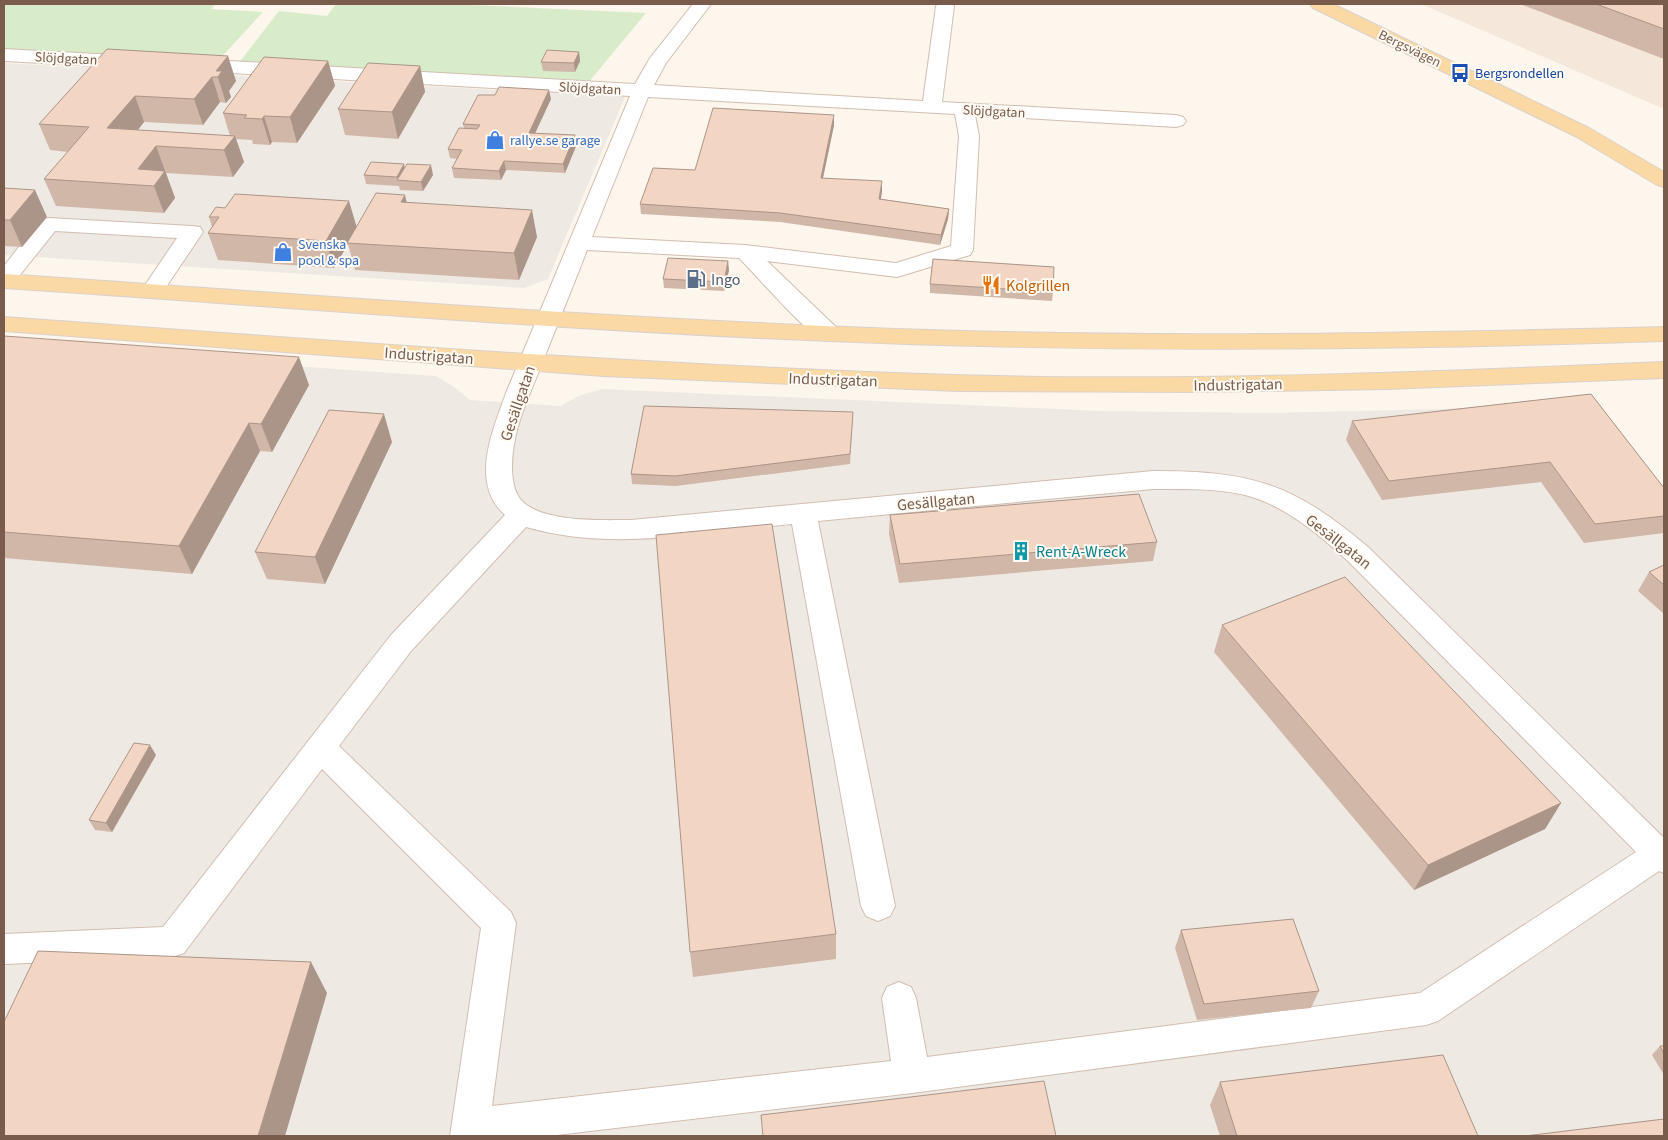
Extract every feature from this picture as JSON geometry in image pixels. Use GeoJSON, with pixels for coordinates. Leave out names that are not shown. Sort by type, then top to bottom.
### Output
{"type":"FeatureCollection","features":[{"type":"Feature","properties":{"kind":"main road","name":"Bergsvägen"},"geometry":{"type":"LineString","coordinates":[[1319,4],[1582,132],[1664,181]]}},
{"type":"Feature","properties":{"kind":"main road","name":"Bergsvägen"},"geometry":{"type":"LineString","coordinates":[[1582,132],[1664,163]]}},
{"type":"Feature","properties":{"kind":"main road"},"geometry":{"type":"LineString","coordinates":[[4,280],[548,318],[830,334],[1225,340],[1664,334]]}},
{"type":"Feature","properties":{"kind":"main road","name":"Industrigatan"},"geometry":{"type":"LineString","coordinates":[[4,324],[530,362],[791,377],[958,383],[1081,385],[1387,381],[1664,370]]}},
{"type":"Feature","properties":{"kind":"main road"},"geometry":{"type":"LineString","coordinates":[[1615,373],[1664,381]]}},
{"type":"Feature","properties":{"kind":"street","name":"Gesällgatan"},"geometry":{"type":"LineString","coordinates":[[702,4],[657,62],[641,91],[530,362],[503,435],[500,453],[505,494],[512,507],[521,515],[544,523],[572,527],[630,530],[1154,480],[1199,480],[1246,486],[1276,498],[1313,518],[1358,554],[1662,856]]}},
{"type":"Feature","properties":{"kind":"street"},"geometry":{"type":"LineString","coordinates":[[932,107],[945,6]]}},
{"type":"Feature","properties":{"kind":"street","name":"Slöjdgatan"},"geometry":{"type":"LineString","coordinates":[[4,54],[151,63]]}},
{"type":"Feature","properties":{"kind":"street","name":"Slöjdgatan"},"geometry":{"type":"LineString","coordinates":[[180,65],[1176,121]]}},
{"type":"Feature","properties":{"kind":"street"},"geometry":{"type":"LineString","coordinates":[[579,243],[745,252],[897,270],[962,250],[969,136],[964,109]]}},
{"type":"Feature","properties":{"kind":"street"},"geometry":{"type":"LineString","coordinates":[[4,280],[50,224],[192,232],[152,291]]}},
{"type":"Feature","properties":{"kind":"street"},"geometry":{"type":"LineString","coordinates":[[745,252],[808,315],[830,334]]}},
{"type":"Feature","properties":{"kind":"street"},"geometry":{"type":"LineString","coordinates":[[803,513],[878,906]]}},
{"type":"Feature","properties":{"kind":"street"},"geometry":{"type":"LineString","coordinates":[[4,950],[172,942],[401,643],[521,515]]}},
{"type":"Feature","properties":{"kind":"street"},"geometry":{"type":"LineString","coordinates":[[320,747],[499,923],[470,1132],[1426,1009],[1662,856]]}},
{"type":"Feature","properties":{"kind":"street"},"geometry":{"type":"LineString","coordinates":[[899,998],[912,1076]]}},
{"type":"Feature","properties":{"kind":"shaded area"},"geometry":{"type":"Polygon","coordinates":[[[1421,4],[1664,4],[1664,109],[1435,10],[1421,4]]]}},
{"type":"Feature","properties":{"kind":"shaded area"},"geometry":{"type":"Polygon","coordinates":[[[4,63],[625,97],[548,279],[524,288],[4,255],[4,63]]]}},
{"type":"Feature","properties":{"kind":"shaded area"},"geometry":{"type":"Polygon","coordinates":[[[4,346],[436,376],[470,400],[561,406],[578,396],[602,389],[1101,411],[1267,413],[1584,403],[1664,499],[1664,1136],[4,1136],[4,346]]]}},
{"type":"Feature","properties":{"kind":"green space"},"geometry":{"type":"Polygon","coordinates":[[[4,4],[216,4],[211,9],[263,12],[217,62],[4,49],[4,4]]]}},
{"type":"Feature","properties":{"kind":"green space"},"geometry":{"type":"Polygon","coordinates":[[[336,4],[450,4],[646,13],[588,83],[238,64],[279,11],[327,16],[336,4]]]}},
{"type":"Feature","properties":{"kind":"building"},"geometry":{"type":"Polygon","coordinates":[[[1596,4],[1664,4],[1664,29],[1596,4]]]}},
{"type":"Feature","properties":{"kind":"building"},"geometry":{"type":"Polygon","coordinates":[[[107,49],[228,56],[216,71],[222,71],[218,77],[212,77],[194,99],[135,96],[107,128],[235,136],[224,150],[156,146],[138,169],[165,171],[154,186],[44,179],[89,127],[39,124],[107,49]]]}},
{"type":"Feature","properties":{"kind":"building"},"geometry":{"type":"Polygon","coordinates":[[[547,50],[579,52],[574,63],[541,62],[547,50]]]}},
{"type":"Feature","properties":{"kind":"building"},"geometry":{"type":"Polygon","coordinates":[[[264,57],[328,61],[290,117],[264,116],[262,119],[244,118],[247,115],[223,113],[264,57]]]}},
{"type":"Feature","properties":{"kind":"building"},"geometry":{"type":"Polygon","coordinates":[[[368,63],[420,66],[392,112],[338,109],[368,63]]]}},
{"type":"Feature","properties":{"kind":"building","name":"rallye.se garage"},"geometry":{"type":"Polygon","coordinates":[[[499,87],[549,90],[529,133],[575,135],[563,164],[504,161],[499,171],[452,168],[462,150],[448,149],[459,128],[477,129],[480,125],[463,124],[478,95],[495,95],[499,87]]]}},
{"type":"Feature","properties":{"kind":"building"},"geometry":{"type":"Polygon","coordinates":[[[713,108],[834,115],[821,178],[882,181],[879,199],[949,209],[941,235],[780,213],[640,204],[653,168],[695,170],[713,108]]]}},
{"type":"Feature","properties":{"kind":"building"},"geometry":{"type":"Polygon","coordinates":[[[371,162],[404,164],[397,177],[364,175],[371,162]]]}},
{"type":"Feature","properties":{"kind":"building"},"geometry":{"type":"Polygon","coordinates":[[[407,164],[431,165],[421,182],[397,180],[407,164]]]}},
{"type":"Feature","properties":{"kind":"building"},"geometry":{"type":"Polygon","coordinates":[[[4,188],[35,190],[10,220],[4,220],[4,188]]]}},
{"type":"Feature","properties":{"kind":"building"},"geometry":{"type":"Polygon","coordinates":[[[376,193],[405,195],[401,202],[532,210],[514,253],[347,243],[376,193]]]}},
{"type":"Feature","properties":{"kind":"building"},"geometry":{"type":"Polygon","coordinates":[[[235,194],[349,201],[326,241],[208,233],[219,217],[209,217],[216,207],[225,208],[235,194]]]}},
{"type":"Feature","properties":{"kind":"building"},"geometry":{"type":"Polygon","coordinates":[[[668,258],[728,261],[724,282],[663,279],[668,258]]]}},
{"type":"Feature","properties":{"kind":"building"},"geometry":{"type":"Polygon","coordinates":[[[933,259],[1054,267],[1053,292],[930,284],[933,259]]]}},
{"type":"Feature","properties":{"kind":"building"},"geometry":{"type":"Polygon","coordinates":[[[4,336],[299,357],[261,424],[249,423],[179,546],[4,532],[4,336]]]}},
{"type":"Feature","properties":{"kind":"building"},"geometry":{"type":"Polygon","coordinates":[[[1591,394],[1664,488],[1664,516],[1595,524],[1550,462],[1389,481],[1352,421],[1591,394]]]}},
{"type":"Feature","properties":{"kind":"building"},"geometry":{"type":"Polygon","coordinates":[[[644,406],[853,412],[850,454],[675,476],[631,474],[644,406]]]}},
{"type":"Feature","properties":{"kind":"building"},"geometry":{"type":"Polygon","coordinates":[[[329,410],[384,414],[315,557],[255,552],[329,410]]]}},
{"type":"Feature","properties":{"kind":"building"},"geometry":{"type":"Polygon","coordinates":[[[1139,494],[1157,542],[900,564],[890,515],[1139,494]]]}},
{"type":"Feature","properties":{"kind":"building"},"geometry":{"type":"Polygon","coordinates":[[[772,524],[836,934],[690,952],[656,535],[772,524]]]}},
{"type":"Feature","properties":{"kind":"building"},"geometry":{"type":"Polygon","coordinates":[[[1664,565],[1664,585],[1649,572],[1664,565]]]}},
{"type":"Feature","properties":{"kind":"building"},"geometry":{"type":"Polygon","coordinates":[[[1345,577],[1561,803],[1428,865],[1222,625],[1345,577]]]}},
{"type":"Feature","properties":{"kind":"building"},"geometry":{"type":"Polygon","coordinates":[[[134,743],[150,745],[106,823],[89,820],[134,743]]]}},
{"type":"Feature","properties":{"kind":"building"},"geometry":{"type":"Polygon","coordinates":[[[1293,919],[1319,991],[1204,1004],[1181,930],[1293,919]]]}},
{"type":"Feature","properties":{"kind":"building"},"geometry":{"type":"Polygon","coordinates":[[[38,951],[311,962],[258,1136],[4,1136],[4,1022],[38,951]]]}},
{"type":"Feature","properties":{"kind":"building"},"geometry":{"type":"Polygon","coordinates":[[[1660,1046],[1664,1046],[1664,1054],[1660,1046]]]}},
{"type":"Feature","properties":{"kind":"building"},"geometry":{"type":"Polygon","coordinates":[[[1443,1055],[1478,1136],[1237,1136],[1220,1082],[1443,1055]]]}},
{"type":"Feature","properties":{"kind":"building"},"geometry":{"type":"Polygon","coordinates":[[[1044,1081],[1056,1136],[763,1136],[761,1115],[1044,1081]]]}},
{"type":"Feature","properties":{"kind":"building"},"geometry":{"type":"Polygon","coordinates":[[[1664,1119],[1664,1136],[1525,1136],[1664,1119]]]}},
{"type":"Feature","properties":{"kind":"place","name":"Bergsrondellen"},"geometry":{"type":"Point","coordinates":[1460,73]}},
{"type":"Feature","properties":{"kind":"place","name":"rallye.se garage"},"geometry":{"type":"Point","coordinates":[495,140]}},
{"type":"Feature","properties":{"kind":"place","name":"Svenska pool & spa"},"geometry":{"type":"Point","coordinates":[283,252]}},
{"type":"Feature","properties":{"kind":"place","name":"Ingo"},"geometry":{"type":"Point","coordinates":[696,279]}},
{"type":"Feature","properties":{"kind":"place","name":"Kolgrillen"},"geometry":{"type":"Point","coordinates":[991,285]}},
{"type":"Feature","properties":{"kind":"place","name":"Rent-A-Wreck"},"geometry":{"type":"Point","coordinates":[1021,551]}}]}
